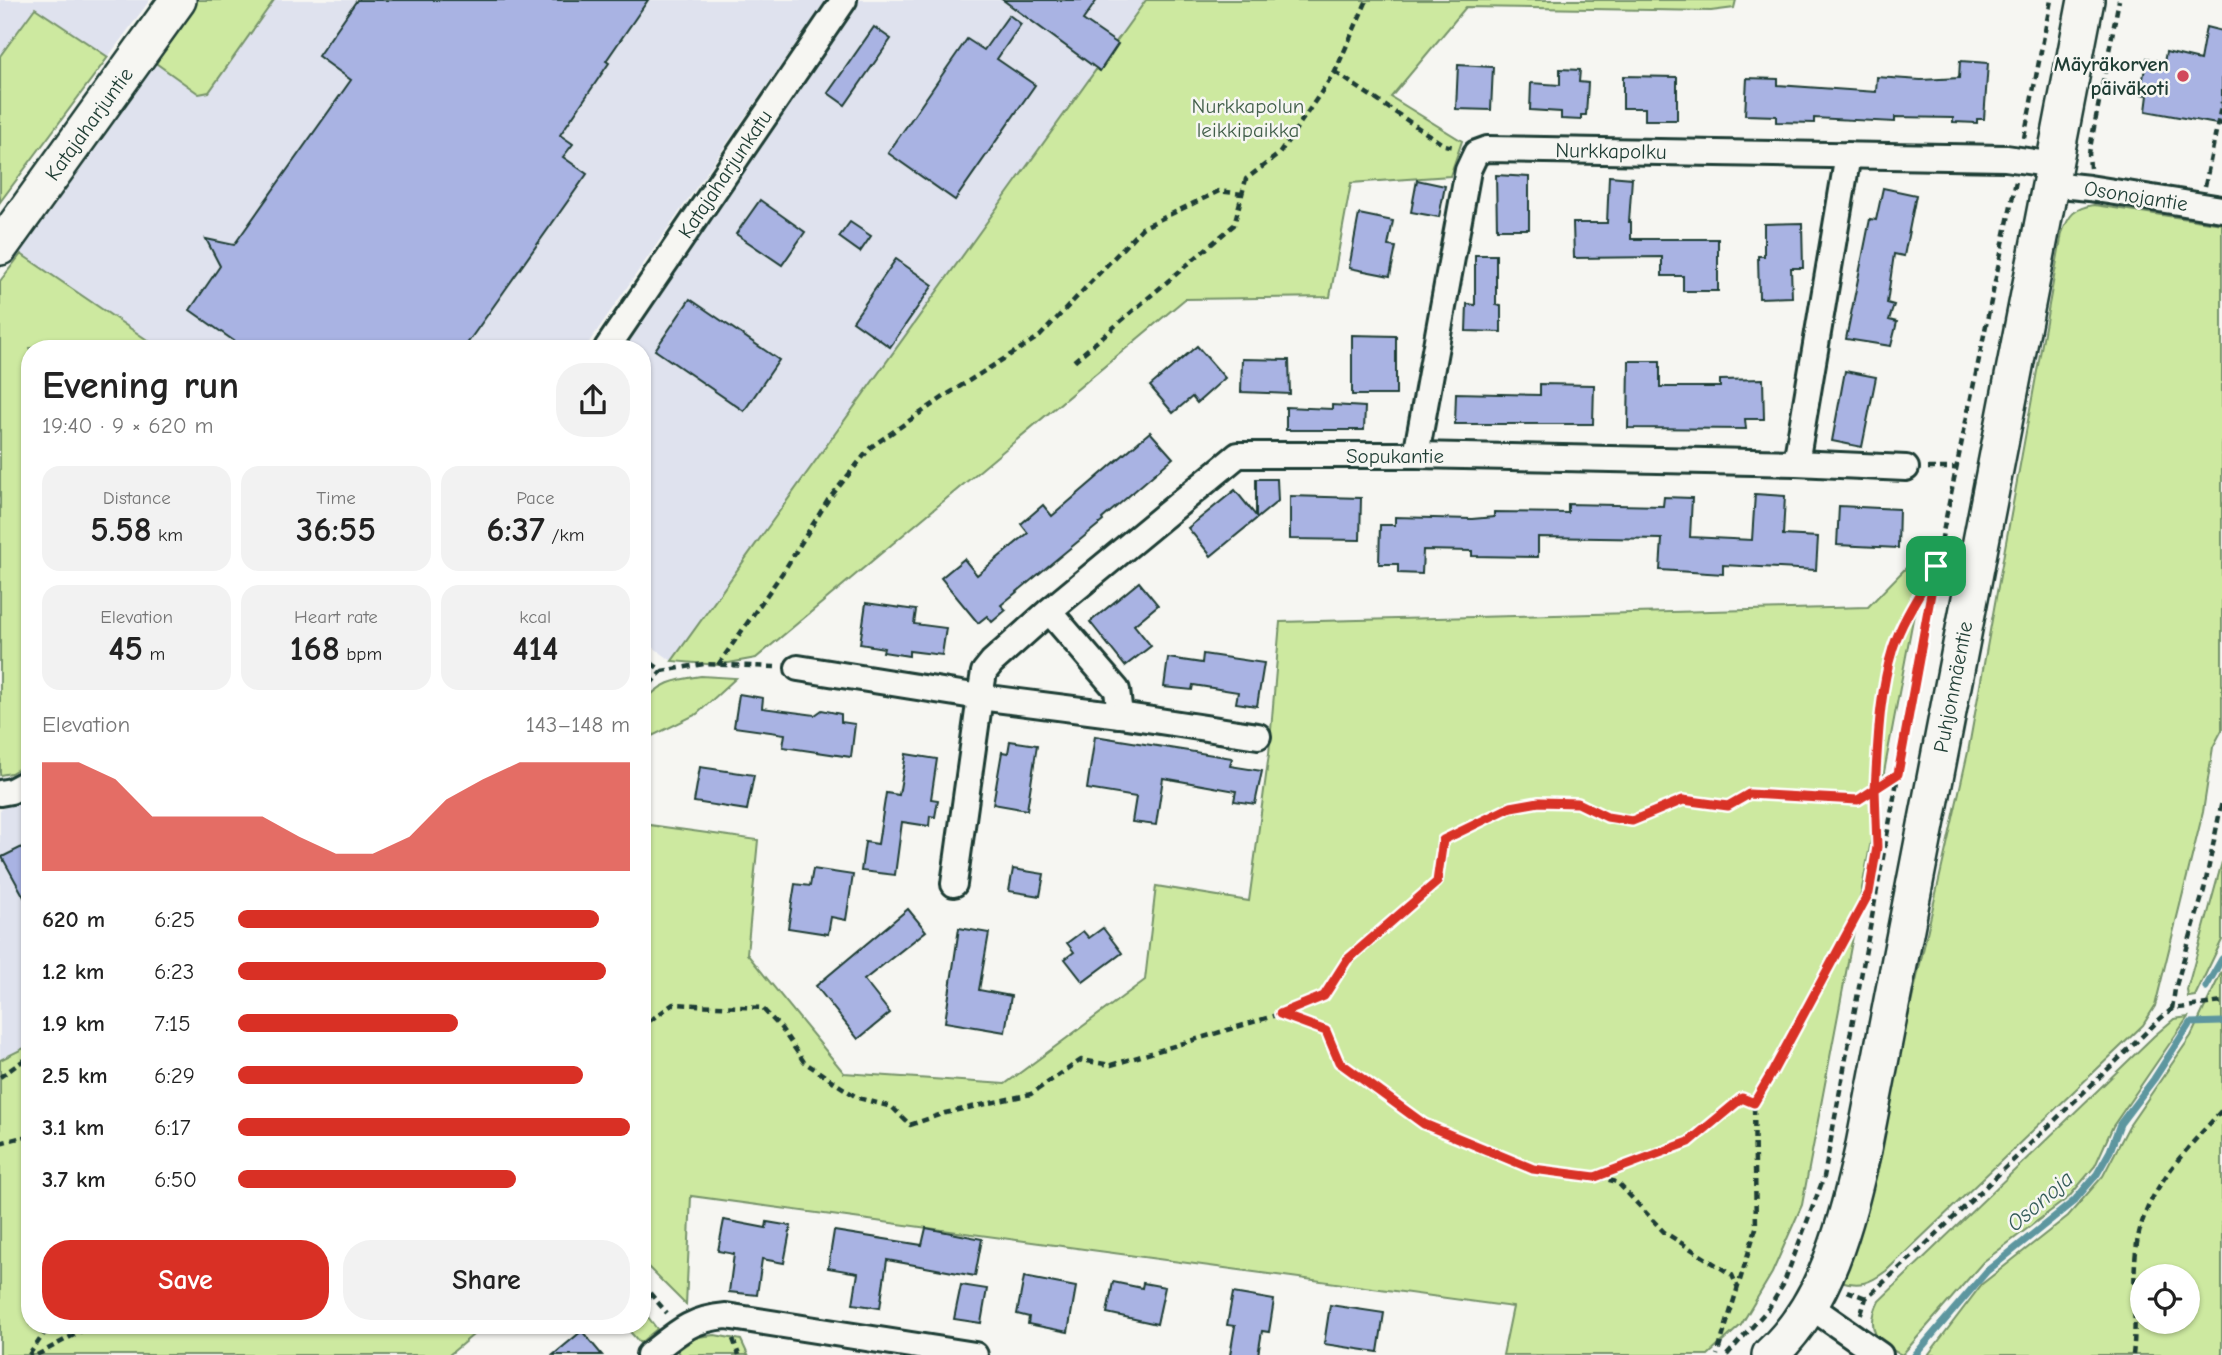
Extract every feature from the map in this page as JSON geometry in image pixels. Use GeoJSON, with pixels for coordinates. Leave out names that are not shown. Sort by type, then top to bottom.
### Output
{"type":"FeatureCollection","features":[{"type":"Feature","properties":{"kind":"street","name":"Katajaharjuntie"},"geometry":{"type":"LineString","coordinates":[[0,247],[178,0]]}},
{"type":"Feature","properties":{"kind":"street","name":"Katajaharjunkatu"},"geometry":{"type":"LineString","coordinates":[[612,340],[844,0]]}},
{"type":"Feature","properties":{"kind":"street","name":"Puhjonmäentie"},"geometry":{"type":"LineString","coordinates":[[1770,1355],[1810,1306],[1828,1269],[1843,1226],[1863,1150],[2041,174],[2086,0]]}},
{"type":"Feature","properties":{"kind":"street","name":"Nurkkapolku"},"geometry":{"type":"LineString","coordinates":[[1476,153],[1487,149],[2022,159],[2041,174]]}},
{"type":"Feature","properties":{"kind":"street"},"geometry":{"type":"LineString","coordinates":[[1416,455],[1468,170],[1476,153]]}},
{"type":"Feature","properties":{"kind":"street"},"geometry":{"type":"LineString","coordinates":[[1796,463],[1849,155]]}},
{"type":"Feature","properties":{"kind":"street","name":"Osonojantie"},"geometry":{"type":"LineString","coordinates":[[2041,174],[2089,188],[2213,201]]}},
{"type":"Feature","properties":{"kind":"street","name":"Sopukantie"},"geometry":{"type":"LineString","coordinates":[[954,884],[984,672],[1049,611],[1238,455],[1416,455],[1906,468]]}},
{"type":"Feature","properties":{"kind":"street"},"geometry":{"type":"LineString","coordinates":[[1049,611],[1117,690],[1120,715]]}},
{"type":"Feature","properties":{"kind":"street"},"geometry":{"type":"LineString","coordinates":[[797,668],[1258,736]]}},
{"type":"Feature","properties":{"kind":"street"},"geometry":{"type":"LineString","coordinates":[[0,793],[21,786]]}},
{"type":"Feature","properties":{"kind":"street"},"geometry":{"type":"LineString","coordinates":[[1810,1306],[1880,1355]]}},
{"type":"Feature","properties":{"kind":"street"},"geometry":{"type":"LineString","coordinates":[[649,1355],[683,1328],[704,1318],[726,1316],[975,1355]]}},
{"type":"Feature","properties":{"kind":"path"},"geometry":{"type":"LineString","coordinates":[[1074,361],[1234,225],[1245,178],[1279,154],[1335,72],[1367,0]]}},
{"type":"Feature","properties":{"kind":"path"},"geometry":{"type":"LineString","coordinates":[[2024,144],[2051,0]]}},
{"type":"Feature","properties":{"kind":"path"},"geometry":{"type":"LineString","coordinates":[[2098,176],[2090,169],[2088,162],[2119,0]]}},
{"type":"Feature","properties":{"kind":"path"},"geometry":{"type":"LineString","coordinates":[[1335,72],[1444,145],[1476,153]]}},
{"type":"Feature","properties":{"kind":"path"},"geometry":{"type":"LineString","coordinates":[[2213,201],[2222,102]]}},
{"type":"Feature","properties":{"kind":"path"},"geometry":{"type":"LineString","coordinates":[[1727,1355],[1769,1308],[1783,1285],[1824,1177],[1936,566],[2041,174]]}},
{"type":"Feature","properties":{"kind":"path"},"geometry":{"type":"LineString","coordinates":[[718,665],[785,569],[828,500],[871,447],[1040,336],[1142,228],[1219,191],[1242,194]]}},
{"type":"Feature","properties":{"kind":"path"},"geometry":{"type":"LineString","coordinates":[[1717,1355],[1756,1228],[1754,1103],[1869,893],[1877,847],[1875,789],[1880,712],[1893,647],[1936,566]]}},
{"type":"Feature","properties":{"kind":"path"},"geometry":{"type":"LineString","coordinates":[[651,663],[662,671]]}},
{"type":"Feature","properties":{"kind":"path"},"geometry":{"type":"LineString","coordinates":[[651,683],[662,671],[704,664],[797,668]]}},
{"type":"Feature","properties":{"kind":"path"},"geometry":{"type":"LineString","coordinates":[[651,1017],[673,1004],[762,1008],[781,1028],[804,1062],[858,1098],[892,1107],[910,1125],[945,1113],[1031,1094],[1081,1060],[1111,1065],[1280,1014],[1324,996],[1347,960],[1437,882],[1443,840],[1511,807],[1539,802],[1578,803],[1607,817],[1632,821],[1683,800],[1728,806],[1749,794],[1858,800],[1898,774]]}},
{"type":"Feature","properties":{"kind":"path"},"geometry":{"type":"LineString","coordinates":[[2172,1009],[2175,989],[2207,878],[2222,801]]}},
{"type":"Feature","properties":{"kind":"path"},"geometry":{"type":"LineString","coordinates":[[1856,1338],[1866,1298],[2172,1009],[2222,1002]]}},
{"type":"Feature","properties":{"kind":"path"},"geometry":{"type":"LineString","coordinates":[[1280,1014],[1326,1031],[1339,1062],[1424,1124],[1533,1169],[1617,1182],[1664,1232],[1732,1275],[1738,1289]]}},
{"type":"Feature","properties":{"kind":"path"},"geometry":{"type":"LineString","coordinates":[[0,1077],[21,1062]]}},
{"type":"Feature","properties":{"kind":"path"},"geometry":{"type":"LineString","coordinates":[[1595,1177],[1689,1142],[1742,1098],[1754,1103]]}},
{"type":"Feature","properties":{"kind":"path"},"geometry":{"type":"LineString","coordinates":[[2133,1355],[2136,1315],[2135,1252],[2145,1214],[2163,1177],[2222,1110]]}},
{"type":"Feature","properties":{"kind":"path"},"geometry":{"type":"LineString","coordinates":[[0,1143],[21,1137]]}},
{"type":"Feature","properties":{"kind":"path"},"geometry":{"type":"LineString","coordinates":[[651,1295],[683,1328]]}},
{"type":"Feature","properties":{"kind":"path"},"geometry":{"type":"LineString","coordinates":[[30,1355],[44,1334]]}},
{"type":"Feature","properties":{"kind":"path"},"geometry":{"type":"LineString","coordinates":[[37,1355],[76,1334]]}},
{"type":"Feature","properties":{"kind":"shaded area"},"geometry":{"type":"Polygon","coordinates":[[[0,0],[150,0],[108,57],[36,8],[0,56],[0,0]]]}},
{"type":"Feature","properties":{"kind":"shaded area"},"geometry":{"type":"Polygon","coordinates":[[[202,0],[826,0],[591,340],[21,340],[21,767],[0,775],[0,281],[202,0]]]}},
{"type":"Feature","properties":{"kind":"shaded area"},"geometry":{"type":"Polygon","coordinates":[[[858,0],[1146,0],[672,661],[651,646],[651,340],[629,340],[858,0]]]}},
{"type":"Feature","properties":{"kind":"shaded area"},"geometry":{"type":"Polygon","coordinates":[[[21,799],[21,1050],[0,1060],[0,810],[21,799]]]}},
{"type":"Feature","properties":{"kind":"green space"},"geometry":{"type":"Polygon","coordinates":[[[197,0],[274,0],[209,92],[199,94],[153,61],[197,0]]]}},
{"type":"Feature","properties":{"kind":"green space","name":"Nurkkapolun leikkipaikka"},"geometry":{"type":"Polygon","coordinates":[[[1146,0],[1736,0],[1734,8],[1711,11],[1466,7],[1391,97],[1462,141],[1450,176],[1351,183],[1330,297],[1185,299],[756,658],[718,665],[672,661],[1146,0]]]}},
{"type":"Feature","properties":{"kind":"green space"},"geometry":{"type":"Polygon","coordinates":[[[35,8],[108,57],[0,202],[0,56],[35,8]]]}},
{"type":"Feature","properties":{"kind":"green space"},"geometry":{"type":"Polygon","coordinates":[[[2094,205],[2222,224],[2222,730],[2213,747],[2203,812],[2155,1006],[2143,1025],[1886,1271],[1865,1283],[1847,1283],[1840,1281],[1868,1194],[1968,752],[2062,233],[2073,213],[2094,205]]]}},
{"type":"Feature","properties":{"kind":"green space"},"geometry":{"type":"Polygon","coordinates":[[[21,254],[147,340],[21,340],[21,767],[0,775],[0,281],[21,254]]]}},
{"type":"Feature","properties":{"kind":"green space"},"geometry":{"type":"Polygon","coordinates":[[[1931,542],[1917,598],[1802,1205],[1772,1273],[1741,1325],[1708,1355],[1503,1355],[1513,1307],[691,1196],[686,1305],[651,1270],[651,825],[758,840],[747,954],[844,1073],[1005,1084],[1145,980],[1156,886],[1249,901],[1269,754],[1280,622],[1868,607],[1931,542]]]}},
{"type":"Feature","properties":{"kind":"green space"},"geometry":{"type":"Polygon","coordinates":[[[701,676],[736,678],[697,714],[651,737],[651,695],[668,683],[701,676]]]}},
{"type":"Feature","properties":{"kind":"green space"},"geometry":{"type":"Polygon","coordinates":[[[2222,862],[2222,940],[2195,996],[2188,997],[2187,990],[2222,862]]]}},
{"type":"Feature","properties":{"kind":"green space"},"geometry":{"type":"Polygon","coordinates":[[[2222,971],[2222,1355],[1928,1355],[1982,1284],[2068,1216],[2103,1176],[2129,1126],[2191,1036],[2222,971]]]}},
{"type":"Feature","properties":{"kind":"green space"},"geometry":{"type":"Polygon","coordinates":[[[2188,1017],[2113,1126],[2095,1166],[2069,1197],[1983,1262],[1902,1355],[1885,1345],[1873,1327],[1879,1301],[2154,1036],[2174,1019],[2188,1017]]]}},
{"type":"Feature","properties":{"kind":"green space"},"geometry":{"type":"Polygon","coordinates":[[[21,1050],[21,1334],[474,1334],[449,1355],[0,1355],[0,1060],[21,1050]]]}},
{"type":"Feature","properties":{"kind":"green space"},"geometry":{"type":"Polygon","coordinates":[[[651,1321],[657,1329],[651,1334],[651,1321]]]}},
{"type":"Feature","properties":{"kind":"green space"},"geometry":{"type":"Polygon","coordinates":[[[632,1334],[651,1334],[640,1343],[632,1334]]]}},
{"type":"Feature","properties":{"kind":"green space"},"geometry":{"type":"Polygon","coordinates":[[[715,1335],[741,1340],[748,1355],[681,1355],[677,1351],[697,1337],[715,1335]]]}},
{"type":"Feature","properties":{"kind":"building"},"geometry":{"type":"Polygon","coordinates":[[[357,0],[648,0],[560,135],[573,144],[563,157],[587,174],[470,340],[233,340],[190,310],[220,266],[206,239],[234,245],[351,80],[318,56],[357,0]]]}},
{"type":"Feature","properties":{"kind":"building"},"geometry":{"type":"Polygon","coordinates":[[[1003,0],[1097,0],[1083,20],[1118,44],[1100,71],[1003,0]]]}},
{"type":"Feature","properties":{"kind":"building"},"geometry":{"type":"Polygon","coordinates":[[[1009,15],[1021,24],[997,59],[1035,85],[955,200],[888,153],[967,39],[984,50],[1009,15]]]}},
{"type":"Feature","properties":{"kind":"building"},"geometry":{"type":"Polygon","coordinates":[[[874,27],[891,39],[845,105],[828,93],[874,27]]]}},
{"type":"Feature","properties":{"kind":"building","name":"Mäyräkorven päiväkoti"},"geometry":{"type":"Polygon","coordinates":[[[2206,27],[2222,31],[2222,125],[2146,111],[2148,95],[2140,94],[2147,58],[2164,62],[2166,52],[2200,60],[2206,27]]]}},
{"type":"Feature","properties":{"kind":"building"},"geometry":{"type":"Polygon","coordinates":[[[1960,61],[1988,63],[1984,119],[1977,119],[1977,123],[1953,122],[1953,118],[1895,117],[1895,122],[1814,118],[1814,123],[1776,122],[1776,116],[1745,115],[1747,78],[1778,79],[1778,85],[1876,92],[1877,77],[1921,80],[1959,78],[1960,61]]]}},
{"type":"Feature","properties":{"kind":"building"},"geometry":{"type":"Polygon","coordinates":[[[1458,65],[1493,67],[1491,110],[1456,109],[1458,65]]]}},
{"type":"Feature","properties":{"kind":"building"},"geometry":{"type":"Polygon","coordinates":[[[1560,69],[1580,70],[1579,82],[1588,83],[1586,115],[1581,115],[1581,120],[1561,119],[1561,112],[1530,110],[1531,83],[1560,85],[1560,69]]]}},
{"type":"Feature","properties":{"kind":"building"},"geometry":{"type":"Polygon","coordinates":[[[1623,76],[1677,77],[1677,120],[1645,120],[1645,108],[1623,108],[1623,76]]]}},
{"type":"Feature","properties":{"kind":"building"},"geometry":{"type":"Polygon","coordinates":[[[1496,175],[1529,177],[1529,229],[1497,229],[1496,175]]]}},
{"type":"Feature","properties":{"kind":"building"},"geometry":{"type":"Polygon","coordinates":[[[1609,176],[1632,178],[1629,222],[1631,239],[1718,239],[1718,291],[1683,291],[1683,276],[1662,276],[1662,257],[1574,258],[1573,223],[1607,223],[1609,176]]]}},
{"type":"Feature","properties":{"kind":"building"},"geometry":{"type":"Polygon","coordinates":[[[1417,180],[1445,186],[1439,217],[1411,212],[1417,180]]]}},
{"type":"Feature","properties":{"kind":"building"},"geometry":{"type":"Polygon","coordinates":[[[1883,188],[1916,195],[1904,256],[1894,254],[1887,303],[1894,305],[1889,320],[1897,322],[1891,346],[1846,339],[1870,219],[1876,220],[1883,188]]]}},
{"type":"Feature","properties":{"kind":"building"},"geometry":{"type":"Polygon","coordinates":[[[760,200],[805,232],[782,265],[736,234],[760,200]]]}},
{"type":"Feature","properties":{"kind":"building"},"geometry":{"type":"Polygon","coordinates":[[[1359,214],[1393,221],[1388,246],[1396,247],[1390,276],[1349,268],[1359,214]]]}},
{"type":"Feature","properties":{"kind":"building"},"geometry":{"type":"Polygon","coordinates":[[[850,222],[871,236],[860,252],[839,237],[850,222]]]}},
{"type":"Feature","properties":{"kind":"building"},"geometry":{"type":"Polygon","coordinates":[[[1802,223],[1803,268],[1791,268],[1792,297],[1759,298],[1758,256],[1764,256],[1764,224],[1802,223]]]}},
{"type":"Feature","properties":{"kind":"building"},"geometry":{"type":"Polygon","coordinates":[[[1475,255],[1496,255],[1496,305],[1501,306],[1501,332],[1466,331],[1467,304],[1475,305],[1475,255]]]}},
{"type":"Feature","properties":{"kind":"building"},"geometry":{"type":"Polygon","coordinates":[[[896,259],[933,285],[890,347],[853,321],[896,259]]]}},
{"type":"Feature","properties":{"kind":"building"},"geometry":{"type":"Polygon","coordinates":[[[690,299],[779,360],[744,411],[655,350],[690,299]]]}},
{"type":"Feature","properties":{"kind":"building"},"geometry":{"type":"Polygon","coordinates":[[[1352,335],[1396,336],[1396,395],[1352,395],[1352,335]]]}},
{"type":"Feature","properties":{"kind":"building"},"geometry":{"type":"Polygon","coordinates":[[[1197,346],[1225,378],[1197,403],[1192,397],[1173,413],[1150,386],[1197,346]]]}},
{"type":"Feature","properties":{"kind":"building"},"geometry":{"type":"Polygon","coordinates":[[[1242,359],[1289,360],[1290,394],[1241,392],[1242,359]]]}},
{"type":"Feature","properties":{"kind":"building"},"geometry":{"type":"Polygon","coordinates":[[[1629,361],[1660,361],[1660,387],[1720,387],[1720,380],[1763,379],[1764,419],[1745,419],[1746,429],[1628,428],[1629,361]]]}},
{"type":"Feature","properties":{"kind":"building"},"geometry":{"type":"Polygon","coordinates":[[[1845,371],[1876,377],[1862,447],[1832,441],[1845,371]]]}},
{"type":"Feature","properties":{"kind":"building"},"geometry":{"type":"Polygon","coordinates":[[[1540,384],[1594,385],[1593,424],[1455,424],[1456,393],[1540,395],[1540,384]]]}},
{"type":"Feature","properties":{"kind":"building"},"geometry":{"type":"Polygon","coordinates":[[[1332,405],[1365,407],[1364,430],[1286,430],[1286,407],[1332,409],[1332,405]]]}},
{"type":"Feature","properties":{"kind":"building"},"geometry":{"type":"Polygon","coordinates":[[[1150,432],[1173,458],[1102,519],[1103,521],[1001,605],[1006,610],[992,622],[987,616],[978,623],[941,578],[964,559],[977,575],[1028,533],[1021,524],[1043,505],[1052,516],[1150,432]]]}},
{"type":"Feature","properties":{"kind":"building"},"geometry":{"type":"Polygon","coordinates":[[[1256,479],[1277,479],[1278,501],[1211,556],[1188,528],[1235,490],[1256,516],[1256,479]]]}},
{"type":"Feature","properties":{"kind":"building"},"geometry":{"type":"Polygon","coordinates":[[[1755,494],[1785,496],[1783,535],[1818,537],[1816,570],[1723,565],[1723,574],[1660,570],[1662,539],[1538,537],[1538,557],[1472,556],[1472,551],[1423,550],[1422,574],[1398,573],[1398,564],[1379,564],[1380,525],[1395,525],[1395,517],[1472,519],[1494,517],[1494,512],[1568,513],[1568,504],[1663,506],[1664,497],[1692,498],[1690,537],[1752,540],[1755,494]]]}},
{"type":"Feature","properties":{"kind":"building"},"geometry":{"type":"Polygon","coordinates":[[[1290,496],[1361,498],[1360,540],[1290,539],[1290,496]]]}},
{"type":"Feature","properties":{"kind":"building"},"geometry":{"type":"Polygon","coordinates":[[[1839,506],[1899,509],[1898,548],[1837,545],[1839,506]]]}},
{"type":"Feature","properties":{"kind":"building"},"geometry":{"type":"Polygon","coordinates":[[[1139,582],[1158,605],[1134,625],[1151,646],[1125,666],[1090,622],[1139,582]]]}},
{"type":"Feature","properties":{"kind":"building"},"geometry":{"type":"Polygon","coordinates":[[[866,603],[916,610],[914,624],[946,628],[942,655],[909,651],[909,656],[883,652],[884,648],[860,644],[866,603]]]}},
{"type":"Feature","properties":{"kind":"building"},"geometry":{"type":"Polygon","coordinates":[[[1203,654],[1264,663],[1257,706],[1236,703],[1238,692],[1193,685],[1192,690],[1164,687],[1168,658],[1202,663],[1203,654]]]}},
{"type":"Feature","properties":{"kind":"building"},"geometry":{"type":"Polygon","coordinates":[[[739,694],[763,698],[762,708],[815,715],[822,710],[841,714],[841,722],[855,724],[851,757],[783,747],[785,734],[734,727],[739,694]]]}},
{"type":"Feature","properties":{"kind":"building"},"geometry":{"type":"Polygon","coordinates":[[[1095,736],[1232,758],[1230,766],[1262,771],[1255,804],[1234,801],[1236,791],[1163,778],[1156,825],[1132,822],[1136,797],[1087,789],[1095,736]]]}},
{"type":"Feature","properties":{"kind":"building"},"geometry":{"type":"Polygon","coordinates":[[[1010,741],[1037,745],[1027,810],[993,804],[1002,752],[1008,753],[1010,741]]]}},
{"type":"Feature","properties":{"kind":"building"},"geometry":{"type":"Polygon","coordinates":[[[906,754],[937,759],[931,799],[938,800],[935,817],[930,816],[929,826],[902,822],[895,875],[861,871],[865,842],[878,844],[886,793],[899,795],[906,754]]]}},
{"type":"Feature","properties":{"kind":"building"},"geometry":{"type":"Polygon","coordinates":[[[700,767],[754,775],[747,810],[694,802],[700,767]]]}},
{"type":"Feature","properties":{"kind":"building"},"geometry":{"type":"Polygon","coordinates":[[[21,848],[21,892],[2,857],[21,848]]]}},
{"type":"Feature","properties":{"kind":"building"},"geometry":{"type":"Polygon","coordinates":[[[813,869],[853,875],[846,920],[831,917],[828,934],[788,928],[795,884],[810,886],[813,869]]]}},
{"type":"Feature","properties":{"kind":"building"},"geometry":{"type":"Polygon","coordinates":[[[1013,869],[1044,874],[1040,896],[1009,891],[1013,869]]]}},
{"type":"Feature","properties":{"kind":"building"},"geometry":{"type":"Polygon","coordinates":[[[908,909],[926,931],[864,980],[890,1013],[858,1039],[816,986],[908,909]]]}},
{"type":"Feature","properties":{"kind":"building"},"geometry":{"type":"Polygon","coordinates":[[[959,928],[989,933],[979,990],[1011,996],[1005,1032],[945,1022],[959,928]]]}},
{"type":"Feature","properties":{"kind":"building"},"geometry":{"type":"Polygon","coordinates":[[[1103,928],[1122,953],[1083,982],[1065,959],[1074,952],[1067,943],[1083,931],[1089,938],[1103,928]]]}},
{"type":"Feature","properties":{"kind":"building"},"geometry":{"type":"Polygon","coordinates":[[[724,1220],[766,1228],[767,1222],[791,1226],[784,1263],[762,1259],[757,1295],[729,1292],[734,1254],[718,1251],[724,1220]]]}},
{"type":"Feature","properties":{"kind":"building"},"geometry":{"type":"Polygon","coordinates":[[[926,1228],[982,1239],[975,1276],[887,1260],[880,1308],[853,1304],[858,1273],[828,1268],[834,1231],[922,1245],[926,1228]]]}},
{"type":"Feature","properties":{"kind":"building"},"geometry":{"type":"Polygon","coordinates":[[[1024,1277],[1076,1287],[1068,1332],[1028,1324],[1029,1317],[1017,1314],[1024,1277]]]}},
{"type":"Feature","properties":{"kind":"building"},"geometry":{"type":"Polygon","coordinates":[[[1113,1282],[1142,1288],[1143,1283],[1165,1287],[1157,1324],[1107,1313],[1113,1282]]]}},
{"type":"Feature","properties":{"kind":"building"},"geometry":{"type":"Polygon","coordinates":[[[961,1285],[987,1289],[981,1323],[954,1319],[961,1285]]]}},
{"type":"Feature","properties":{"kind":"building"},"geometry":{"type":"Polygon","coordinates":[[[1233,1293],[1274,1300],[1269,1332],[1262,1331],[1258,1355],[1230,1355],[1235,1326],[1227,1325],[1233,1293]]]}},
{"type":"Feature","properties":{"kind":"building"},"geometry":{"type":"Polygon","coordinates":[[[1330,1305],[1384,1313],[1378,1352],[1324,1344],[1330,1305]]]}},
{"type":"Feature","properties":{"kind":"building"},"geometry":{"type":"Polygon","coordinates":[[[578,1334],[584,1334],[602,1355],[553,1355],[578,1334]]]}},
{"type":"Feature","properties":{"kind":"waterway","name":"Osonoja"},"geometry":{"type":"LineString","coordinates":[[2206,987],[2222,959]]}},
{"type":"Feature","properties":{"kind":"waterway","name":"Osonoja"},"geometry":{"type":"LineString","coordinates":[[1915,1355],[1987,1271],[2074,1201],[2097,1174],[2110,1151],[2120,1124],[2154,1079],[2190,1023],[2222,1022]]}},
{"type":"Feature","properties":{"kind":"place","name":"Mäyräkorven päiväkoti"},"geometry":{"type":"Point","coordinates":[2183,76]}},
{"type":"Feature","properties":{"kind":"route"},"geometry":{"type":"LineString","coordinates":[[1936,566],[1893,647],[1880,712],[1875,789],[1858,800],[1749,794],[1728,806],[1683,800],[1632,821],[1607,817],[1578,803],[1539,802],[1511,807],[1443,840],[1437,882],[1347,960],[1324,996],[1280,1014],[1326,1031],[1339,1062],[1424,1124],[1533,1169],[1595,1177],[1689,1142],[1742,1098],[1754,1103],[1869,893],[1877,847],[1875,789],[1898,774],[1936,566]]}}]}
